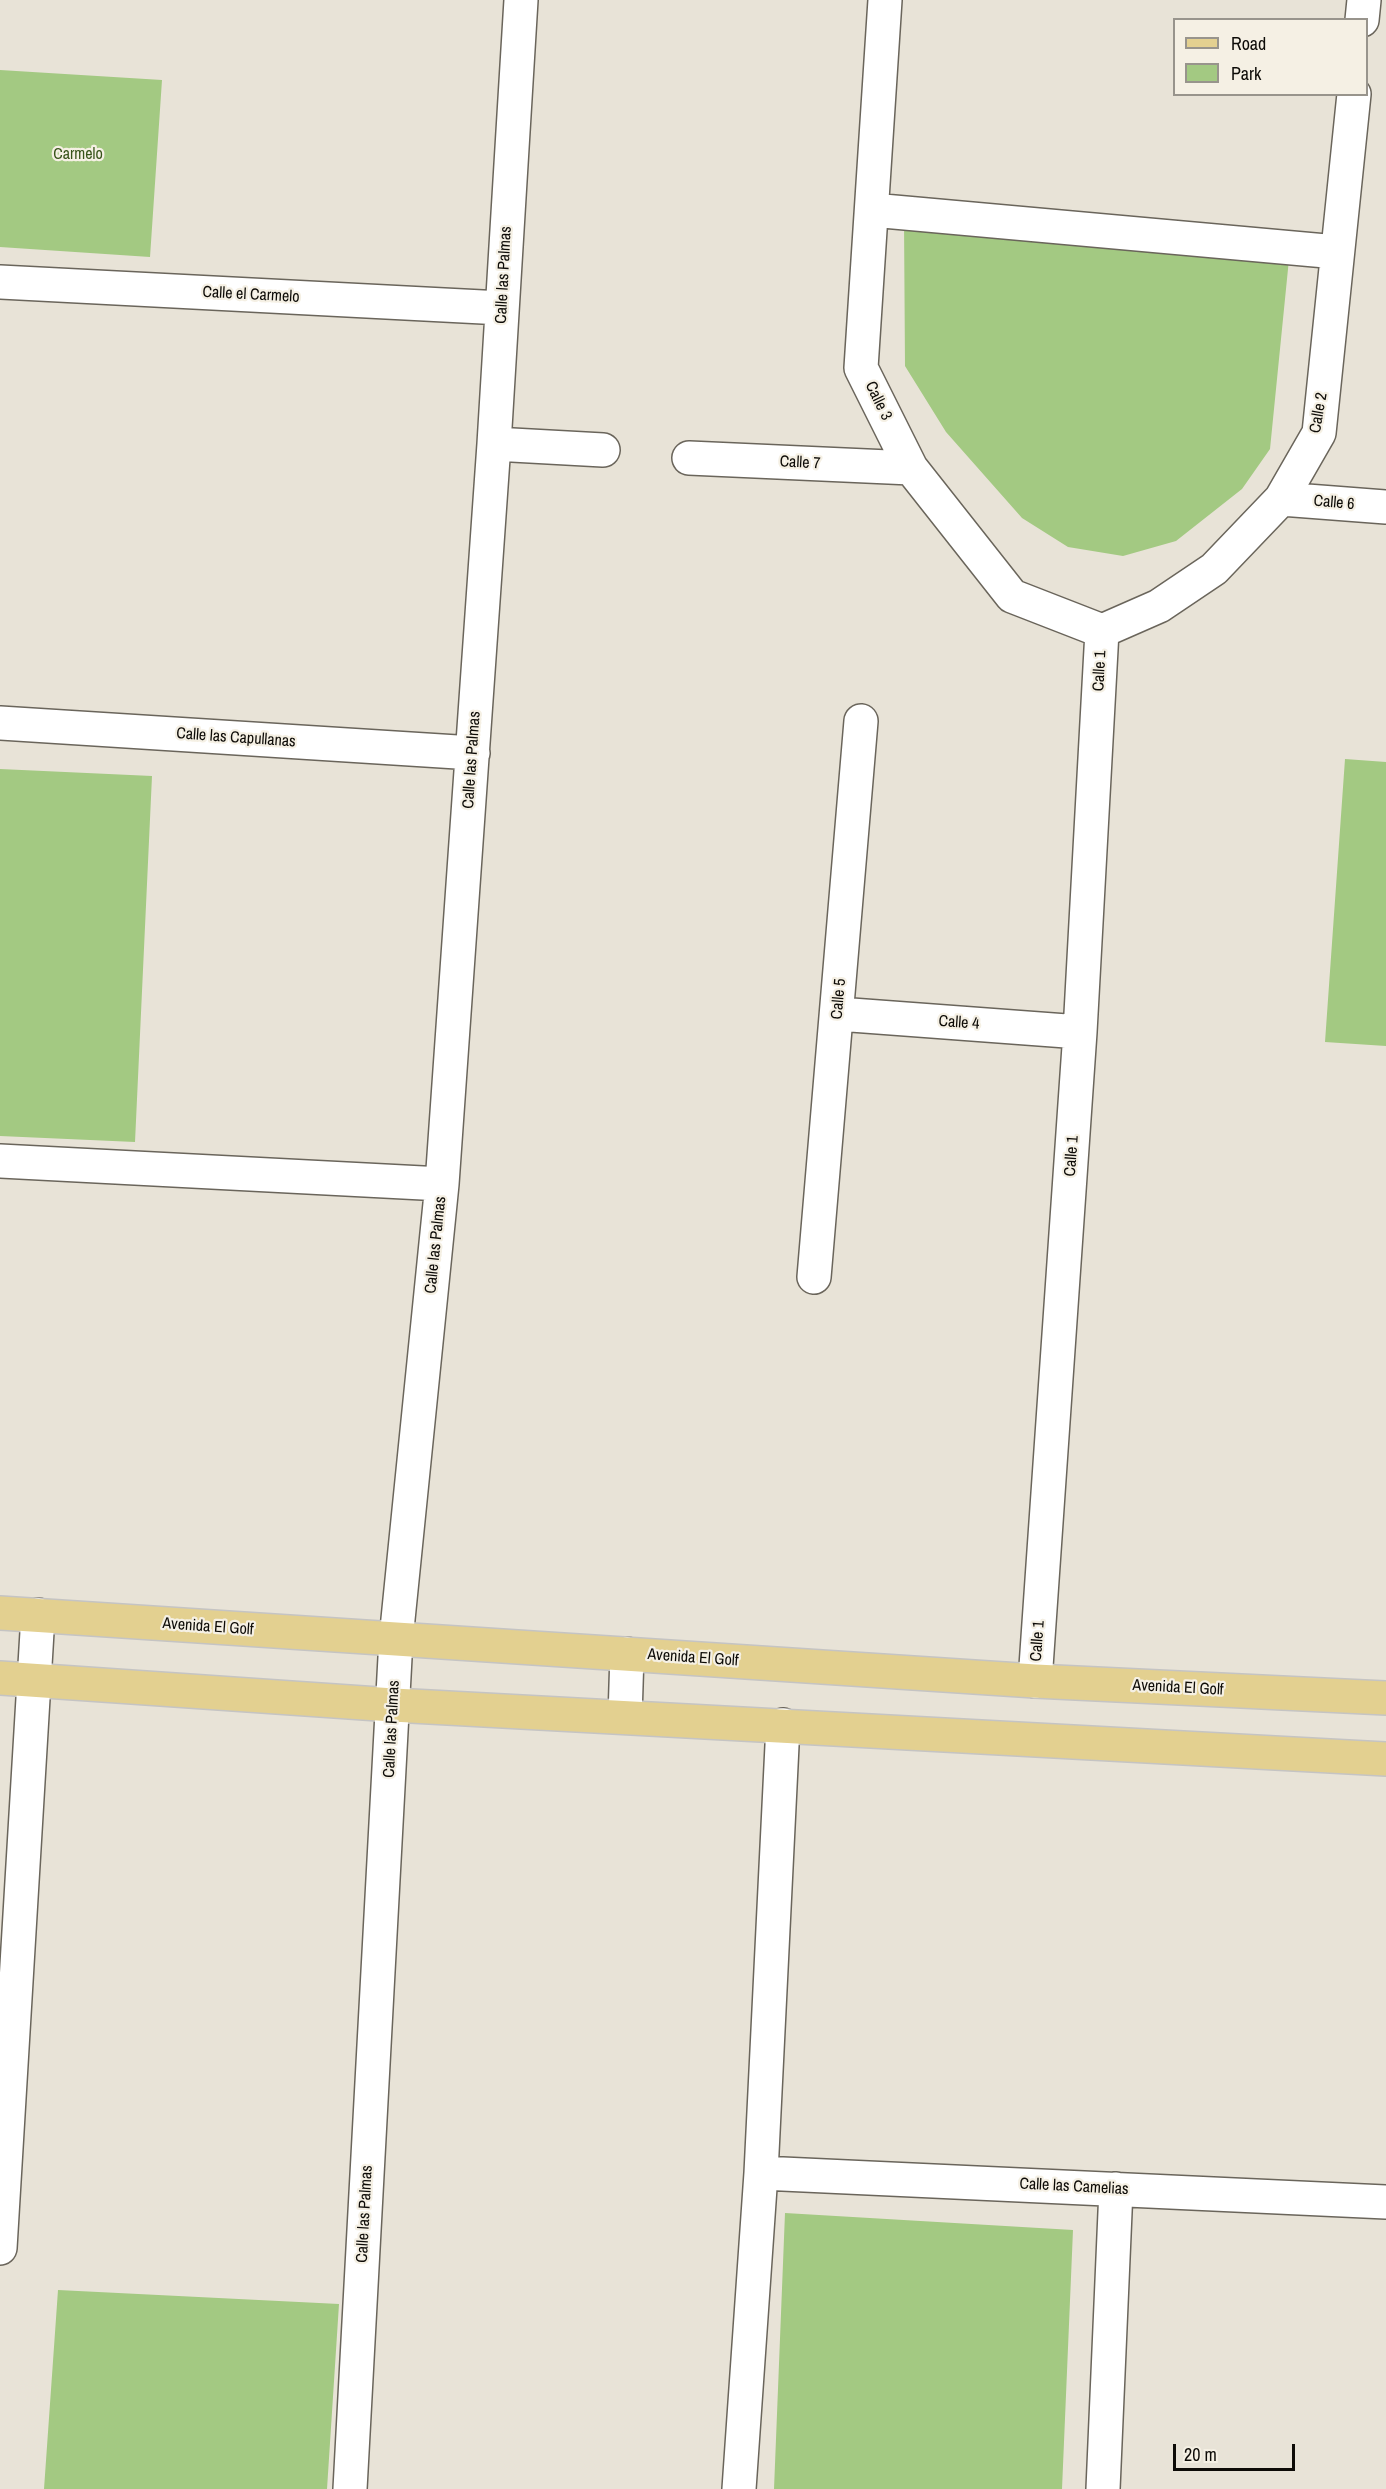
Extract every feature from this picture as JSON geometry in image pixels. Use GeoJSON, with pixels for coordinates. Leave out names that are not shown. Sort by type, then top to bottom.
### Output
{"type":"FeatureCollection","features":[{"type":"Feature","properties":{"kind":"main road","name":"Avenida El Golf"},"geometry":{"type":"LineString","coordinates":[[0,1613],[1035,1681],[1386,1698]]}},
{"type":"Feature","properties":{"kind":"main road"},"geometry":{"type":"LineString","coordinates":[[0,1678],[393,1705],[1386,1759]]}},
{"type":"Feature","properties":{"kind":"street","name":"Calle las Palmas"},"geometry":{"type":"LineString","coordinates":[[350,2489],[396,1640],[442,1184],[494,444],[521,0]]}},
{"type":"Feature","properties":{"kind":"street","name":"Calle 3"},"geometry":{"type":"LineString","coordinates":[[885,0],[861,368],[911,468],[1012,596],[1102,631]]}},
{"type":"Feature","properties":{"kind":"street"},"geometry":{"type":"LineString","coordinates":[[1362,18],[1364,0]]}},
{"type":"Feature","properties":{"kind":"street","name":"Calle 2"},"geometry":{"type":"LineString","coordinates":[[1102,631],[1159,606],[1214,569],[1281,499],[1319,433],[1354,96]]}},
{"type":"Feature","properties":{"kind":"street"},"geometry":{"type":"LineString","coordinates":[[872,210],[1337,252]]}},
{"type":"Feature","properties":{"kind":"street","name":"Calle el Carmelo"},"geometry":{"type":"LineString","coordinates":[[0,282],[502,308]]}},
{"type":"Feature","properties":{"kind":"street"},"geometry":{"type":"LineString","coordinates":[[494,444],[603,450]]}},
{"type":"Feature","properties":{"kind":"street","name":"Calle 7"},"geometry":{"type":"LineString","coordinates":[[689,458],[911,468]]}},
{"type":"Feature","properties":{"kind":"street","name":"Calle 6"},"geometry":{"type":"LineString","coordinates":[[1281,499],[1386,507]]}},
{"type":"Feature","properties":{"kind":"street","name":"Calle 1"},"geometry":{"type":"LineString","coordinates":[[1035,1681],[1080,1032],[1102,631]]}},
{"type":"Feature","properties":{"kind":"street","name":"Calle 5"},"geometry":{"type":"LineString","coordinates":[[814,1277],[861,721]]}},
{"type":"Feature","properties":{"kind":"street","name":"Calle las Capullanas"},"geometry":{"type":"LineString","coordinates":[[0,723],[473,753]]}},
{"type":"Feature","properties":{"kind":"street","name":"Calle 4"},"geometry":{"type":"LineString","coordinates":[[838,1014],[1080,1032]]}},
{"type":"Feature","properties":{"kind":"street"},"geometry":{"type":"LineString","coordinates":[[0,1161],[442,1184]]}},
{"type":"Feature","properties":{"kind":"street"},"geometry":{"type":"LineString","coordinates":[[0,2248],[38,1616]]}},
{"type":"Feature","properties":{"kind":"street"},"geometry":{"type":"LineString","coordinates":[[625,1717],[627,1654]]}},
{"type":"Feature","properties":{"kind":"street"},"geometry":{"type":"LineString","coordinates":[[739,2489],[761,2173],[783,1725]]}},
{"type":"Feature","properties":{"kind":"street","name":"Calle las Camelias"},"geometry":{"type":"LineString","coordinates":[[761,2173],[1386,2202]]}},
{"type":"Feature","properties":{"kind":"street"},"geometry":{"type":"LineString","coordinates":[[1103,2489],[1116,2189]]}},
{"type":"Feature","properties":{"kind":"green space","name":"Carmelo"},"geometry":{"type":"Polygon","coordinates":[[[0,70],[162,80],[150,257],[0,247],[0,70]]]}},
{"type":"Feature","properties":{"kind":"green space"},"geometry":{"type":"Polygon","coordinates":[[[904,221],[1289,259],[1270,449],[1242,489],[1176,541],[1123,556],[1068,547],[1022,518],[946,432],[905,366],[904,221]]]}},
{"type":"Feature","properties":{"kind":"green space"},"geometry":{"type":"Polygon","coordinates":[[[1345,759],[1386,762],[1386,1046],[1325,1042],[1345,759]]]}},
{"type":"Feature","properties":{"kind":"green space"},"geometry":{"type":"Polygon","coordinates":[[[0,769],[152,776],[135,1142],[0,1136],[0,769]]]}},
{"type":"Feature","properties":{"kind":"green space"},"geometry":{"type":"Polygon","coordinates":[[[785,2213],[1073,2230],[1062,2489],[774,2489],[785,2213]]]}},
{"type":"Feature","properties":{"kind":"green space"},"geometry":{"type":"Polygon","coordinates":[[[58,2290],[339,2304],[327,2489],[44,2489],[58,2290]]]}}]}
